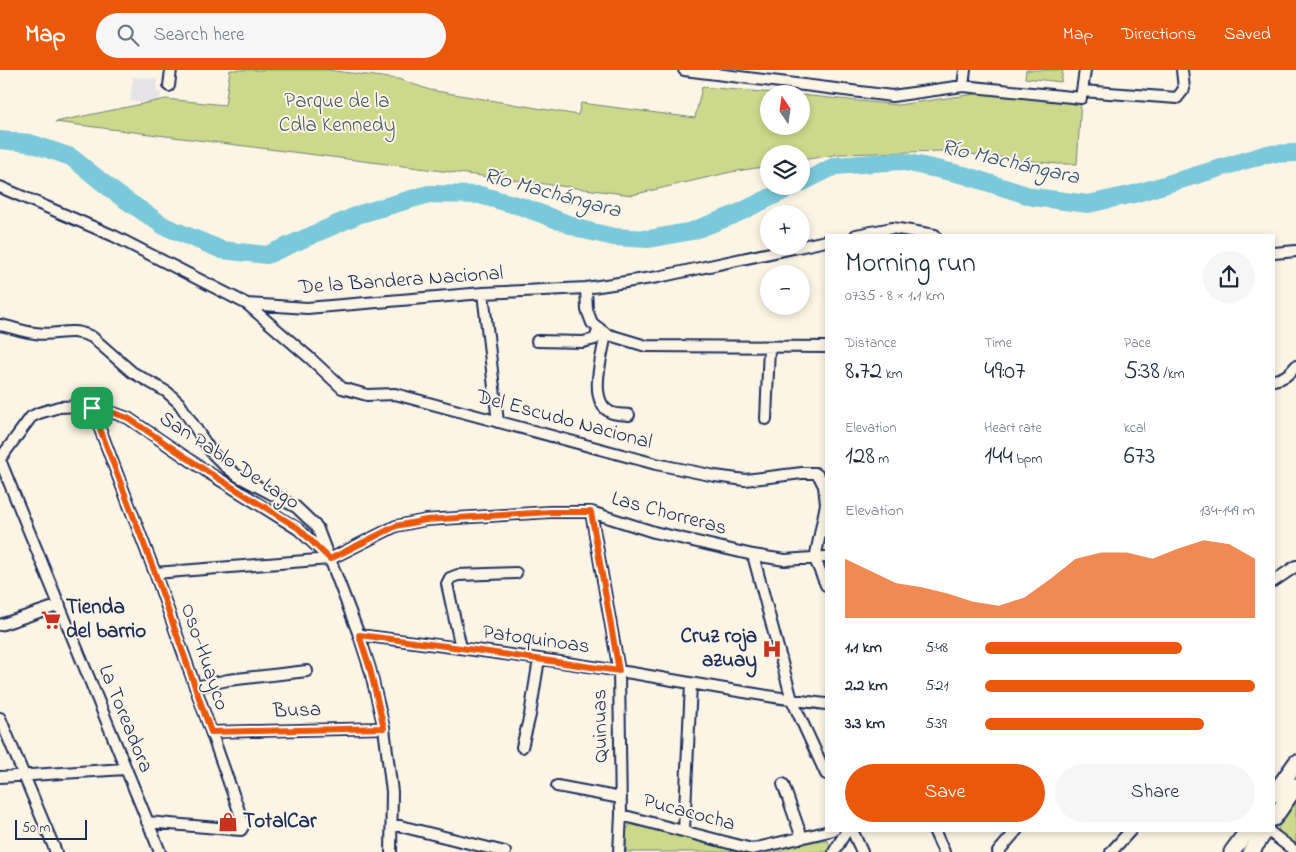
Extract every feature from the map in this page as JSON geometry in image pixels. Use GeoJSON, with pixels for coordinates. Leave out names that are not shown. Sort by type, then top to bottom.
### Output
{"type":"FeatureCollection","features":[{"type":"Feature","properties":{"kind":"main road"},"geometry":{"type":"LineString","coordinates":[[1275,793],[1296,763]]}},
{"type":"Feature","properties":{"kind":"main road"},"geometry":{"type":"LineString","coordinates":[[1275,817],[1296,786]]}},
{"type":"Feature","properties":{"kind":"main road"},"geometry":{"type":"LineString","coordinates":[[1232,852],[1247,832]]}},
{"type":"Feature","properties":{"kind":"main road"},"geometry":{"type":"LineString","coordinates":[[1251,852],[1266,832]]}},
{"type":"Feature","properties":{"kind":"street"},"geometry":{"type":"LineString","coordinates":[[169,86],[171,70]]}},
{"type":"Feature","properties":{"kind":"street"},"geometry":{"type":"LineString","coordinates":[[684,70],[737,74],[892,96],[963,86],[1082,98],[1085,70]]}},
{"type":"Feature","properties":{"kind":"street"},"geometry":{"type":"LineString","coordinates":[[963,86],[965,70]]}},
{"type":"Feature","properties":{"kind":"street"},"geometry":{"type":"LineString","coordinates":[[1082,91],[1177,98],[1184,89],[1182,70]]}},
{"type":"Feature","properties":{"kind":"street","name":"De la Bandera Nacional"},"geometry":{"type":"LineString","coordinates":[[0,187],[114,236],[247,304],[307,308],[483,293],[586,288],[658,277],[825,241]]}},
{"type":"Feature","properties":{"kind":"street"},"geometry":{"type":"LineString","coordinates":[[861,234],[892,228],[929,234]]}},
{"type":"Feature","properties":{"kind":"street"},"geometry":{"type":"LineString","coordinates":[[1275,253],[1296,252]]}},
{"type":"Feature","properties":{"kind":"street"},"geometry":{"type":"LineString","coordinates":[[586,288],[588,310],[592,323],[602,331],[646,346],[825,347]]}},
{"type":"Feature","properties":{"kind":"street"},"geometry":{"type":"LineString","coordinates":[[483,293],[498,422]]}},
{"type":"Feature","properties":{"kind":"street","name":"Del Escudo Nacional"},"geometry":{"type":"LineString","coordinates":[[247,304],[342,388],[366,396],[395,394],[656,464],[715,476],[744,480],[802,473],[815,474],[819,476],[824,486],[825,495]]}},
{"type":"Feature","properties":{"kind":"street"},"geometry":{"type":"LineString","coordinates":[[0,325],[35,334],[67,330],[92,337],[132,372],[167,392],[179,403],[212,453],[224,465],[238,476],[296,508],[317,527],[330,559],[155,573]]}},
{"type":"Feature","properties":{"kind":"street"},"geometry":{"type":"LineString","coordinates":[[537,341],[583,342],[594,339],[602,331]]}},
{"type":"Feature","properties":{"kind":"street"},"geometry":{"type":"LineString","coordinates":[[602,331],[597,382],[598,396],[604,407],[611,413],[629,415]]}},
{"type":"Feature","properties":{"kind":"street"},"geometry":{"type":"LineString","coordinates":[[766,419],[770,347]]}},
{"type":"Feature","properties":{"kind":"street"},"geometry":{"type":"LineString","coordinates":[[1275,380],[1280,380],[1296,366]]}},
{"type":"Feature","properties":{"kind":"street","name":"San Pablo De Lago"},"geometry":{"type":"LineString","coordinates":[[0,459],[31,417],[38,413],[59,407],[82,406],[111,412],[128,418],[208,472],[298,528],[330,559],[370,669],[384,728],[392,792],[391,852]]}},
{"type":"Feature","properties":{"kind":"street","name":"Oso-Huayco"},"geometry":{"type":"LineString","coordinates":[[92,408],[155,573],[244,824],[242,829],[147,822]]}},
{"type":"Feature","properties":{"kind":"street","name":"La Toreadora"},"geometry":{"type":"LineString","coordinates":[[0,459],[160,852]]}},
{"type":"Feature","properties":{"kind":"street","name":"Del Escudo Nacional"},"geometry":{"type":"LineString","coordinates":[[815,559],[825,509]]}},
{"type":"Feature","properties":{"kind":"street","name":"Las Chorreras"},"geometry":{"type":"LineString","coordinates":[[330,559],[396,526],[426,520],[550,512],[591,512],[654,532],[786,560],[825,557]]}},
{"type":"Feature","properties":{"kind":"street","name":"Quinuas"},"geometry":{"type":"LineString","coordinates":[[591,512],[619,671],[621,798],[619,852]]}},
{"type":"Feature","properties":{"kind":"street"},"geometry":{"type":"LineString","coordinates":[[753,554],[792,700],[825,772]]}},
{"type":"Feature","properties":{"kind":"street"},"geometry":{"type":"LineString","coordinates":[[815,559],[825,583]]}},
{"type":"Feature","properties":{"kind":"street"},"geometry":{"type":"LineString","coordinates":[[1275,580],[1296,566]]}},
{"type":"Feature","properties":{"kind":"street"},"geometry":{"type":"LineString","coordinates":[[461,648],[447,584],[450,578],[458,574],[516,573]]}},
{"type":"Feature","properties":{"kind":"street"},"geometry":{"type":"LineString","coordinates":[[0,625],[60,605]]}},
{"type":"Feature","properties":{"kind":"street","name":"Patoquinoas"},"geometry":{"type":"LineString","coordinates":[[359,635],[539,659],[825,704]]}},
{"type":"Feature","properties":{"kind":"street"},"geometry":{"type":"LineString","coordinates":[[522,747],[530,715],[539,659]]}},
{"type":"Feature","properties":{"kind":"street"},"geometry":{"type":"LineString","coordinates":[[195,688],[228,680],[307,671]]}},
{"type":"Feature","properties":{"kind":"street"},"geometry":{"type":"LineString","coordinates":[[684,831],[691,684]]}},
{"type":"Feature","properties":{"kind":"street"},"geometry":{"type":"LineString","coordinates":[[0,718],[22,775],[56,852]]}},
{"type":"Feature","properties":{"kind":"street","name":"Busa"},"geometry":{"type":"LineString","coordinates":[[211,732],[384,728]]}},
{"type":"Feature","properties":{"kind":"street"},"geometry":{"type":"LineString","coordinates":[[0,777],[125,769]]}},
{"type":"Feature","properties":{"kind":"street"},"geometry":{"type":"LineString","coordinates":[[782,784],[802,838]]}},
{"type":"Feature","properties":{"kind":"street"},"geometry":{"type":"LineString","coordinates":[[558,786],[621,798]]}},
{"type":"Feature","properties":{"kind":"street","name":"Pucacocha"},"geometry":{"type":"LineString","coordinates":[[621,815],[752,849],[826,832]]}},
{"type":"Feature","properties":{"kind":"street"},"geometry":{"type":"LineString","coordinates":[[392,824],[487,850],[505,852]]}},
{"type":"Feature","properties":{"kind":"street"},"geometry":{"type":"LineString","coordinates":[[834,852],[846,832]]}},
{"type":"Feature","properties":{"kind":"street"},"geometry":{"type":"LineString","coordinates":[[853,832],[862,852]]}},
{"type":"Feature","properties":{"kind":"street"},"geometry":{"type":"LineString","coordinates":[[935,832],[944,852]]}},
{"type":"Feature","properties":{"kind":"street"},"geometry":{"type":"LineString","coordinates":[[1111,852],[1128,832]]}},
{"type":"Feature","properties":{"kind":"street"},"geometry":{"type":"LineString","coordinates":[[1270,832],[1296,852]]}},
{"type":"Feature","properties":{"kind":"street"},"geometry":{"type":"LineString","coordinates":[[998,852],[1011,833]]}},
{"type":"Feature","properties":{"kind":"shaded area"},"geometry":{"type":"Polygon","coordinates":[[[133,77],[157,79],[156,92],[161,93],[159,104],[130,101],[133,77]]]}},
{"type":"Feature","properties":{"kind":"green space","name":"Parque de la Cdla Kennedy"},"geometry":{"type":"Polygon","coordinates":[[[230,70],[327,70],[398,79],[430,90],[578,115],[581,103],[695,118],[702,87],[760,92],[760,135],[810,135],[810,96],[898,105],[982,93],[1081,101],[1077,164],[1058,164],[942,151],[841,154],[810,159],[810,145],[760,145],[760,167],[731,172],[632,195],[55,122],[166,99],[225,105],[230,70]]]}},
{"type":"Feature","properties":{"kind":"green space"},"geometry":{"type":"Polygon","coordinates":[[[1026,70],[1063,70],[1061,82],[1025,78],[1026,70]]]}},
{"type":"Feature","properties":{"kind":"green space"},"geometry":{"type":"Polygon","coordinates":[[[1296,799],[1296,845],[1281,834],[1278,828],[1279,823],[1296,799]]]}},
{"type":"Feature","properties":{"kind":"green space"},"geometry":{"type":"Polygon","coordinates":[[[632,822],[638,822],[743,852],[626,852],[626,830],[632,822]]]}},
{"type":"Feature","properties":{"kind":"green space"},"geometry":{"type":"Polygon","coordinates":[[[815,841],[828,841],[831,845],[829,852],[762,852],[815,841]]]}},
{"type":"Feature","properties":{"kind":"waterway","name":"Río Machángara"},"geometry":{"type":"LineString","coordinates":[[0,140],[30,143],[71,157],[117,194],[164,226],[222,250],[267,255],[360,214],[429,194],[480,195],[523,207],[584,230],[614,237],[649,239],[692,231],[734,215],[775,195]]}},
{"type":"Feature","properties":{"kind":"waterway","name":"Río Machángara"},"geometry":{"type":"LineString","coordinates":[[810,178],[835,166],[900,161],[964,175],[1033,197],[1088,204],[1134,194],[1267,154],[1296,153]]}},
{"type":"Feature","properties":{"kind":"place","name":"Tienda del barrio"},"geometry":{"type":"Point","coordinates":[51,620]}},
{"type":"Feature","properties":{"kind":"place","name":"Cruz roja azuay"},"geometry":{"type":"Point","coordinates":[772,649]}},
{"type":"Feature","properties":{"kind":"place","name":"TotalCar"},"geometry":{"type":"Point","coordinates":[228,822]}},
{"type":"Feature","properties":{"kind":"route"},"geometry":{"type":"LineString","coordinates":[[92,408],[128,418],[208,472],[298,528],[330,559],[396,526],[426,520],[550,512],[591,512],[619,671],[359,635],[370,669],[384,728],[211,732],[155,573],[92,408]]}}]}
